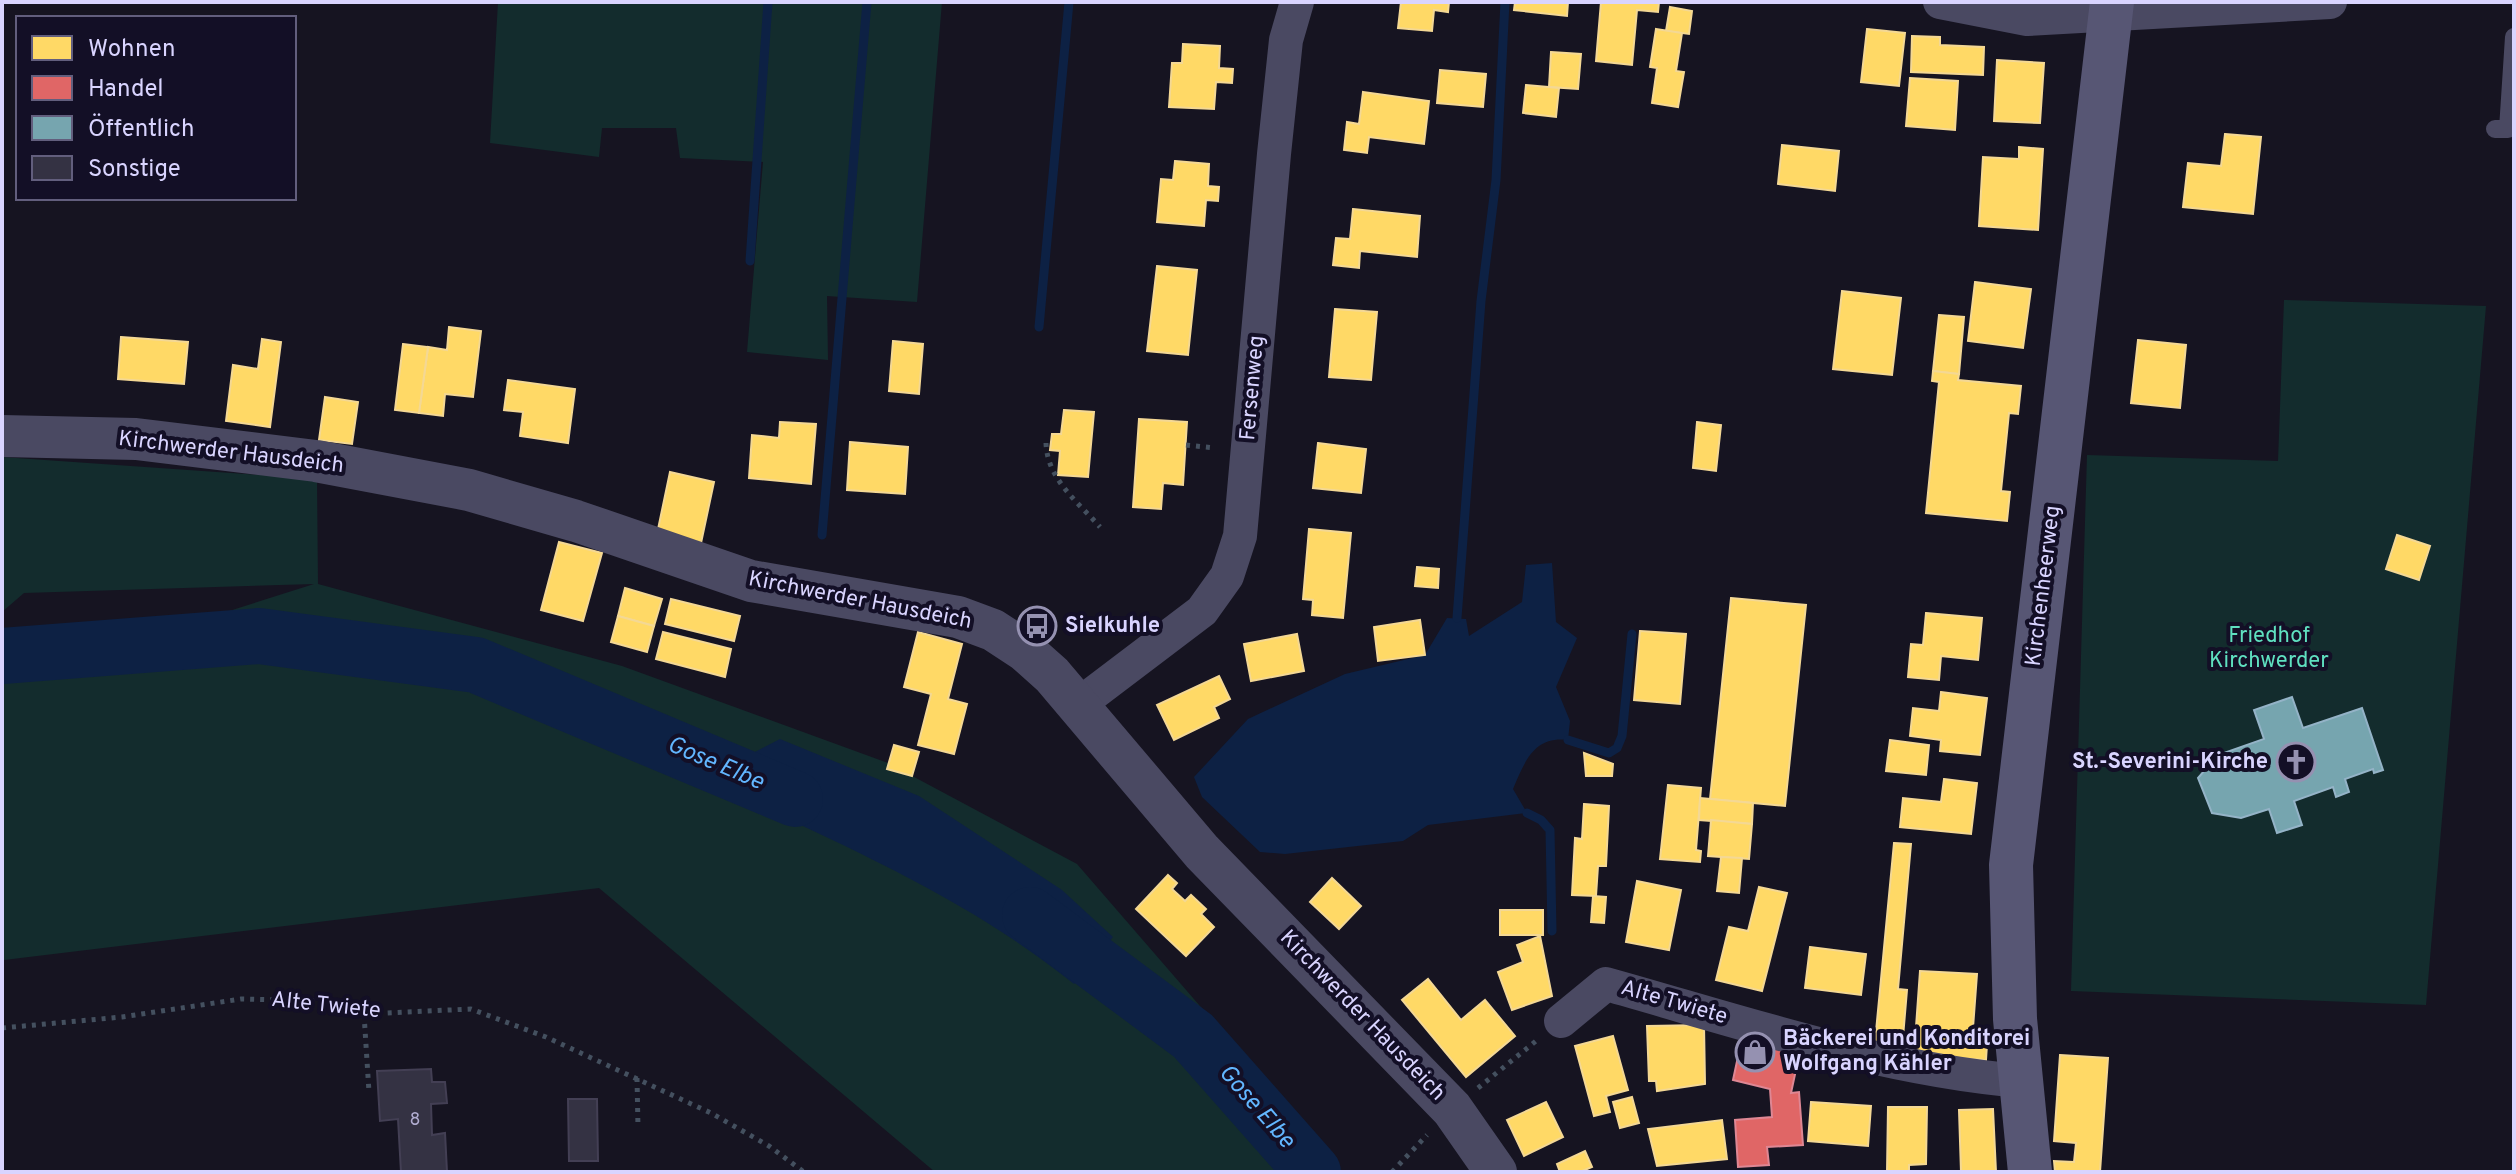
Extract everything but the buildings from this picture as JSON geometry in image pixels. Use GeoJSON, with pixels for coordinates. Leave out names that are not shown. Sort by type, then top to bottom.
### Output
{"type":"FeatureCollection","features":[{"type":"Feature","properties":{"kind":"main road","name":"Kirchenheerweg"},"geometry":{"type":"LineString","coordinates":[[2030,1172],[2020,1081],[2011,865],[2111,9]]}},
{"type":"Feature","properties":{"kind":"street","name":"Fersenweg"},"geometry":{"type":"LineString","coordinates":[[1078,705],[1202,611],[1227,576],[1240,536],[1286,40],[1297,2]]}},
{"type":"Feature","properties":{"kind":"street"},"geometry":{"type":"LineString","coordinates":[[1940,2],[2027,19],[2111,9],[2330,2]]}},
{"type":"Feature","properties":{"kind":"street","name":"Kirchwerder Hausdeich"},"geometry":{"type":"LineString","coordinates":[[2,436],[136,439],[316,461],[469,490],[576,521],[751,581],[958,617],[993,630],[1025,651],[1078,705],[1202,852],[1452,1109],[1496,1172]]}},
{"type":"Feature","properties":{"kind":"street","name":"Alte Twiete"},"geometry":{"type":"LineString","coordinates":[[1561,1021],[1606,984],[1813,1043],[1956,1076],[2020,1081]]}},
{"type":"Feature","properties":{"kind":"lane"},"geometry":{"type":"LineString","coordinates":[[2495,129],[2508,129],[2514,37]]}},
{"type":"Feature","properties":{"kind":"path"},"geometry":{"type":"LineString","coordinates":[[1046,443],[1049,464],[1055,477],[1100,527]]}},
{"type":"Feature","properties":{"kind":"path","name":"Alte Twiete"},"geometry":{"type":"LineString","coordinates":[[2,1028],[122,1017],[241,999],[330,1001],[364,1014],[471,1009],[637,1078],[734,1126],[804,1172]]}},
{"type":"Feature","properties":{"kind":"path"},"geometry":{"type":"LineString","coordinates":[[364,1014],[369,1092]]}},
{"type":"Feature","properties":{"kind":"path"},"geometry":{"type":"LineString","coordinates":[[1392,1172],[1452,1109],[1561,1021]]}},
{"type":"Feature","properties":{"kind":"path"},"geometry":{"type":"LineString","coordinates":[[637,1078],[638,1128]]}},
{"type":"Feature","properties":{"kind":"green space"},"geometry":{"type":"Polygon","coordinates":[[[498,2],[942,2],[917,302],[827,296],[828,360],[747,352],[763,162],[680,158],[676,128],[602,128],[599,157],[490,143],[498,2]]]}},
{"type":"Feature","properties":{"kind":"green space","name":"Friedhof Kirchwerder"},"geometry":{"type":"Polygon","coordinates":[[[2284,300],[2486,306],[2426,1005],[2071,991],[2087,455],[2278,461],[2284,300]]]}},
{"type":"Feature","properties":{"kind":"green space"},"geometry":{"type":"Polygon","coordinates":[[[2,457],[317,479],[318,584],[622,666],[888,763],[1077,864],[1316,1140],[1336,1172],[935,1172],[599,888],[4,960],[2,683],[314,584],[24,593],[2,612],[2,457]]]}},
{"type":"Feature","properties":{"kind":"water"},"geometry":{"type":"Polygon","coordinates":[[[1552,563],[1556,622],[1577,638],[1556,687],[1570,721],[1568,740],[1556,740],[1539,746],[1522,769],[1513,789],[1527,813],[1428,825],[1403,841],[1285,854],[1260,852],[1202,797],[1194,777],[1248,719],[1345,674],[1425,655],[1447,618],[1466,619],[1469,636],[1522,602],[1526,565],[1552,563]]]}},
{"type":"Feature","properties":{"kind":"water"},"geometry":{"type":"Polygon","coordinates":[[[780,739],[919,796],[1062,890],[1113,937],[1074,984],[1032,952],[942,896],[703,779],[780,739]]]}},
{"type":"Feature","properties":{"kind":"waterway"},"geometry":{"type":"LineString","coordinates":[[750,261],[768,2]]}},
{"type":"Feature","properties":{"kind":"waterway"},"geometry":{"type":"LineString","coordinates":[[822,535],[867,2]]}},
{"type":"Feature","properties":{"kind":"waterway"},"geometry":{"type":"LineString","coordinates":[[1039,327],[1069,2]]}},
{"type":"Feature","properties":{"kind":"waterway"},"geometry":{"type":"LineString","coordinates":[[1457,618],[1481,301],[1496,180],[1505,2]]}},
{"type":"Feature","properties":{"kind":"waterway"},"geometry":{"type":"LineString","coordinates":[[1568,740],[1609,753],[1617,748],[1622,736],[1632,634]]}},
{"type":"Feature","properties":{"kind":"waterway","name":"Gose Elbe"},"geometry":{"type":"LineString","coordinates":[[2,656],[259,636],[476,665],[795,799]]}},
{"type":"Feature","properties":{"kind":"waterway"},"geometry":{"type":"LineString","coordinates":[[1527,813],[1541,820],[1550,830],[1552,931]]}},
{"type":"Feature","properties":{"kind":"waterway","name":"Gose Elbe"},"geometry":{"type":"LineString","coordinates":[[1030,915],[1193,1036],[1313,1172]]}},
{"type":"Feature","properties":{"kind":"place","name":"Sielkuhle"},"geometry":{"type":"Point","coordinates":[1037,626]}},
{"type":"Feature","properties":{"kind":"place","name":"St.-Severini-Kirche"},"geometry":{"type":"Point","coordinates":[2296,762]}},
{"type":"Feature","properties":{"kind":"place","name":"Bäckerei und Konditorei Wolfgang Kähler"},"geometry":{"type":"Point","coordinates":[1755,1052]}}]}
